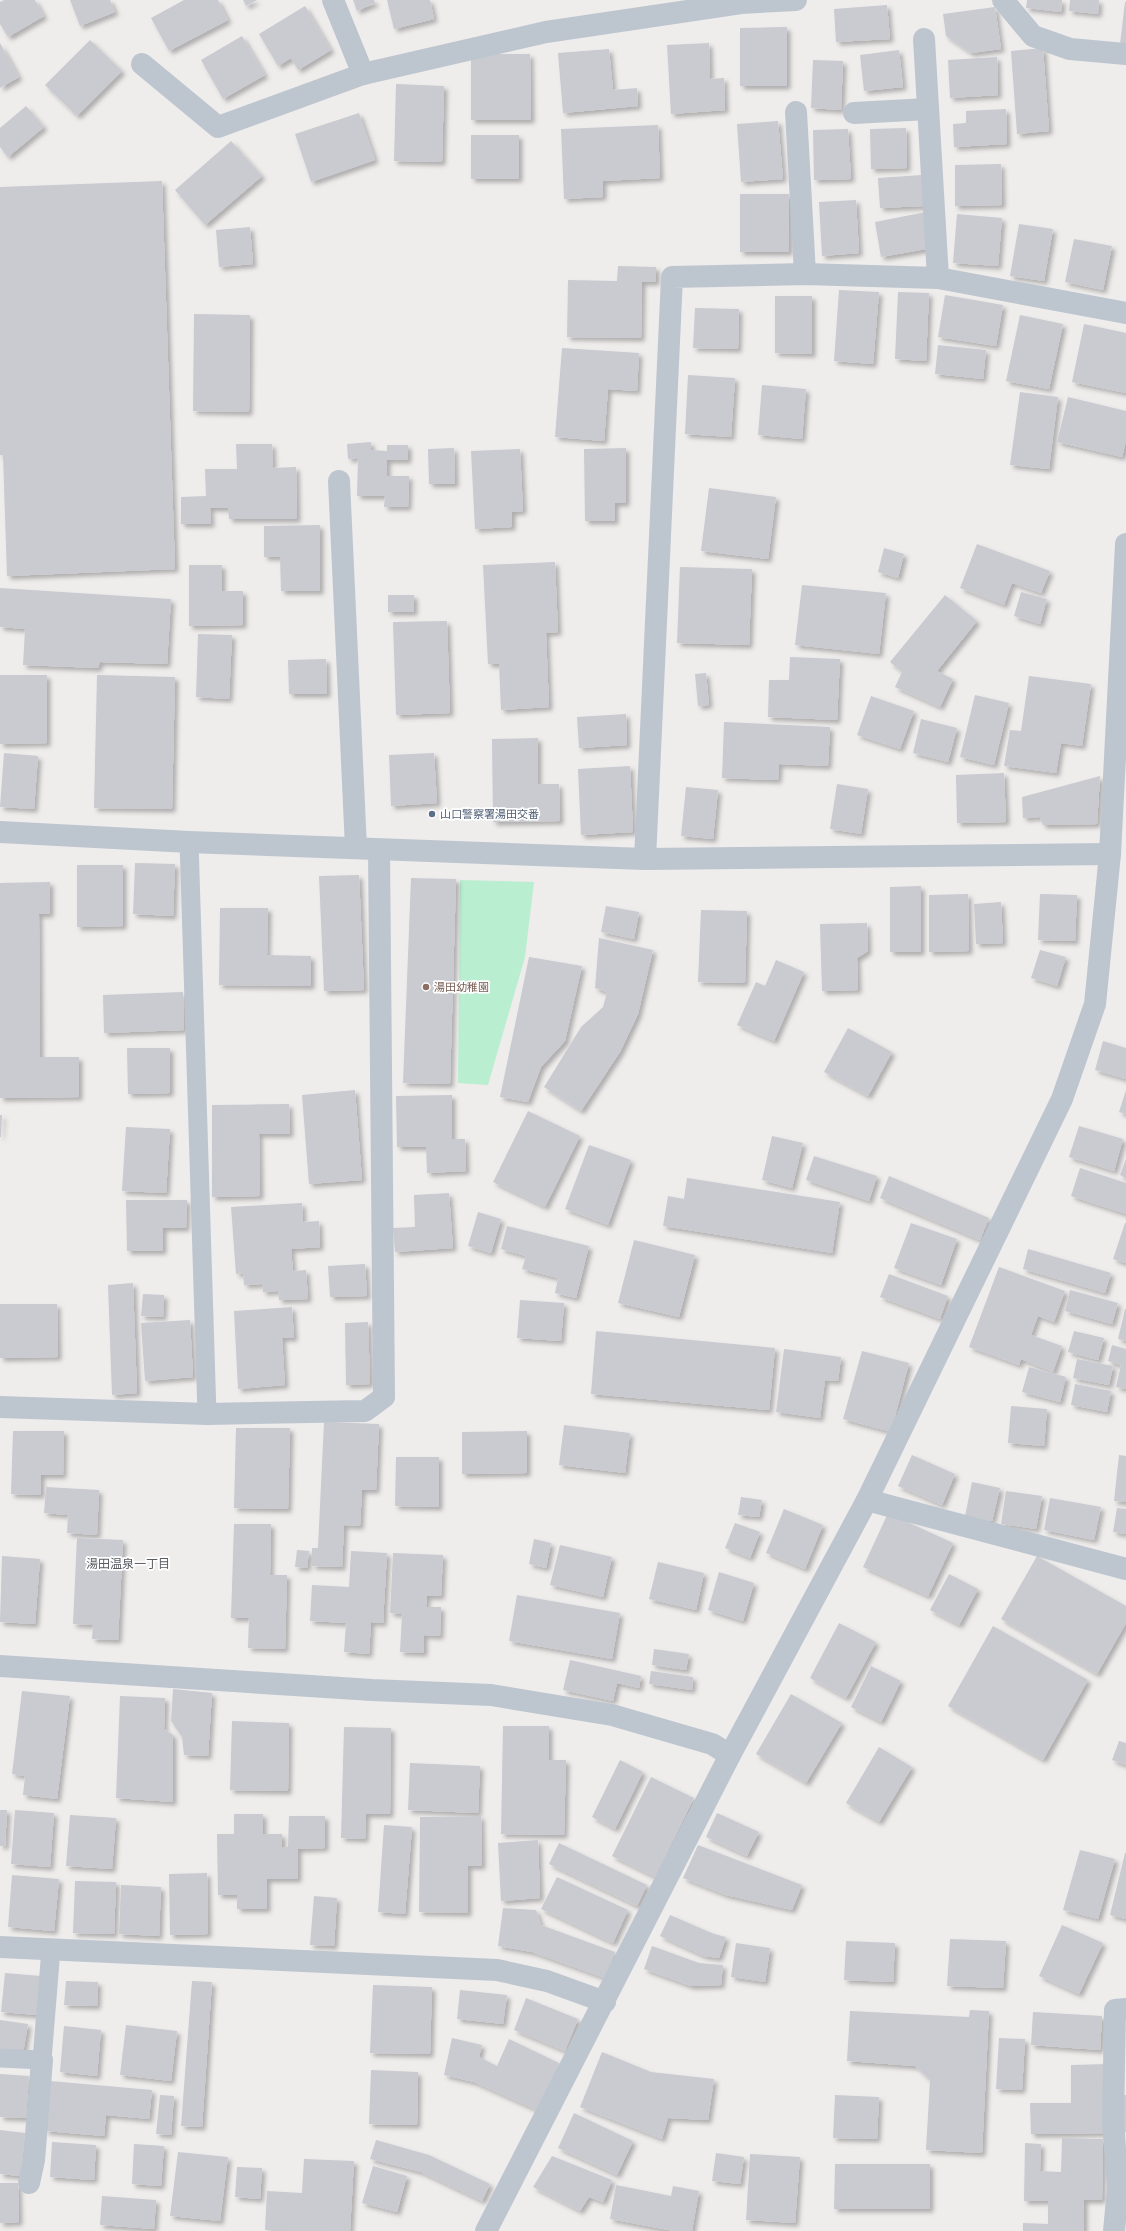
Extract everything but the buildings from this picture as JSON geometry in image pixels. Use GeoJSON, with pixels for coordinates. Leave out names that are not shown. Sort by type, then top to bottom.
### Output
{"type":"FeatureCollection","features":[{"type":"Feature","properties":{"kind":"street"},"geometry":{"type":"LineString","coordinates":[[334,0],[363,74]]}},
{"type":"Feature","properties":{"kind":"street"},"geometry":{"type":"LineString","coordinates":[[142,64],[218,127],[363,74],[546,32],[741,4],[796,0]]}},
{"type":"Feature","properties":{"kind":"street"},"geometry":{"type":"LineString","coordinates":[[1003,0],[1033,36],[1070,49],[1126,54]]}},
{"type":"Feature","properties":{"kind":"street"},"geometry":{"type":"LineString","coordinates":[[924,39],[938,278]]}},
{"type":"Feature","properties":{"kind":"street"},"geometry":{"type":"LineString","coordinates":[[854,113],[928,109]]}},
{"type":"Feature","properties":{"kind":"street"},"geometry":{"type":"LineString","coordinates":[[796,112],[805,274]]}},
{"type":"Feature","properties":{"kind":"street"},"geometry":{"type":"LineString","coordinates":[[645,859],[672,277],[805,274],[938,278],[1126,314]]}},
{"type":"Feature","properties":{"kind":"street"},"geometry":{"type":"LineString","coordinates":[[339,481],[356,848]]}},
{"type":"Feature","properties":{"kind":"street"},"geometry":{"type":"LineString","coordinates":[[486,2231],[605,2002],[730,1755],[867,1500],[1062,1099],[1095,1004],[1110,854],[1126,544]]}},
{"type":"Feature","properties":{"kind":"street"},"geometry":{"type":"LineString","coordinates":[[0,832],[379,850],[645,859],[1110,854]]}},
{"type":"Feature","properties":{"kind":"street"},"geometry":{"type":"LineString","coordinates":[[0,1407],[207,1414],[365,1411],[384,1397],[379,850]]}},
{"type":"Feature","properties":{"kind":"street"},"geometry":{"type":"LineString","coordinates":[[867,1500],[1126,1569]]}},
{"type":"Feature","properties":{"kind":"street"},"geometry":{"type":"LineString","coordinates":[[0,1666],[492,1695],[612,1715],[712,1744],[730,1755]]}},
{"type":"Feature","properties":{"kind":"street"},"geometry":{"type":"LineString","coordinates":[[0,1947],[497,1970],[547,1981],[605,2002]]}},
{"type":"Feature","properties":{"kind":"street"},"geometry":{"type":"LineString","coordinates":[[1114,2231],[1118,2188],[1113,2122],[1115,2010],[1126,2009]]}},
{"type":"Feature","properties":{"kind":"street"},"geometry":{"type":"LineString","coordinates":[[29,2183],[34,2160],[42,2060]]}},
{"type":"Feature","properties":{"kind":"lane"},"geometry":{"type":"LineString","coordinates":[[190,842],[207,1414]]}},
{"type":"Feature","properties":{"kind":"lane"},"geometry":{"type":"LineString","coordinates":[[0,2058],[42,2060],[51,1949]]}},
{"type":"Feature","properties":{"kind":"green space"},"geometry":{"type":"Polygon","coordinates":[[[460,880],[534,882],[525,957],[488,1085],[458,1083],[460,880]]]}},
{"type":"Feature","properties":{"kind":"place","name":"山口警察署湯田交番"},"geometry":{"type":"Point","coordinates":[432,814]}},
{"type":"Feature","properties":{"kind":"place","name":"湯田幼稚園"},"geometry":{"type":"Point","coordinates":[426,987]}},
{"type":"Feature","properties":{"kind":"district","name":"湯田温泉一丁目"},"geometry":{"type":"Point","coordinates":[128,1564]}}]}
